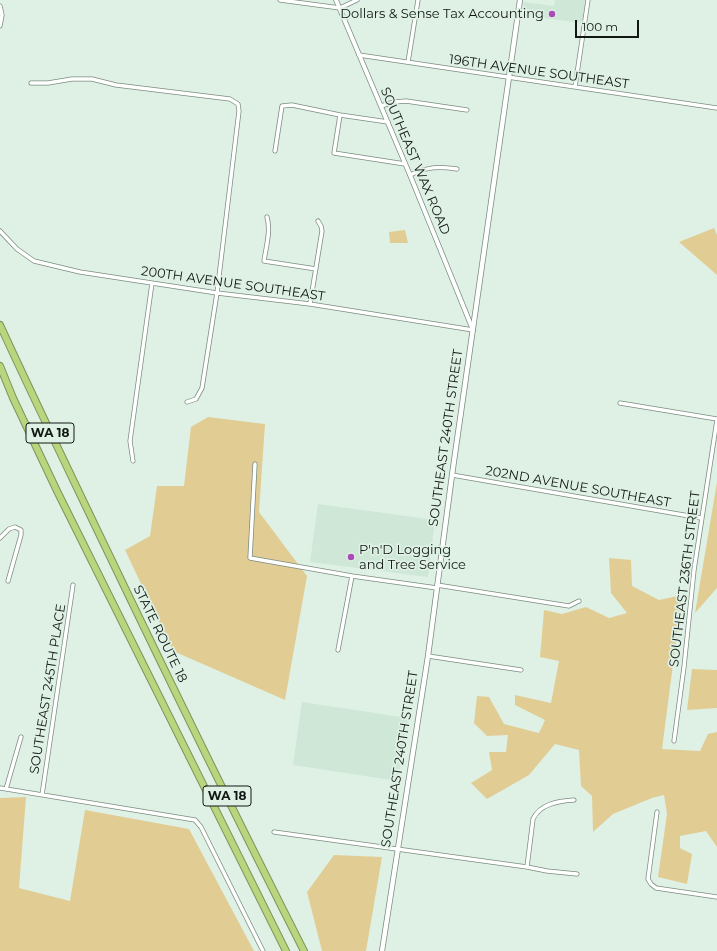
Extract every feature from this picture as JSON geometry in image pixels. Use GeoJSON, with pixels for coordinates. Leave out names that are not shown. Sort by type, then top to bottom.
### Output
{"type":"FeatureCollection","features":[{"type":"Feature","properties":{"kind":"highway","name":"STATE ROUTE 18"},"geometry":{"type":"LineString","coordinates":[[0,325],[40,413],[150,641],[304,951]]}},
{"type":"Feature","properties":{"kind":"highway","name":"WA 18"},"geometry":{"type":"LineString","coordinates":[[0,366],[13,398],[57,491],[286,951]]}},
{"type":"Feature","properties":{"kind":"main road","name":"SOUTHEAST 240TH STREET"},"geometry":{"type":"LineString","coordinates":[[382,951],[428,656],[452,476],[520,0]]}},
{"type":"Feature","properties":{"kind":"street"},"geometry":{"type":"LineString","coordinates":[[280,0],[340,8],[358,0]]}},
{"type":"Feature","properties":{"kind":"street","name":"SOUTHEAST WAX ROAD"},"geometry":{"type":"LineString","coordinates":[[336,0],[388,122],[473,330]]}},
{"type":"Feature","properties":{"kind":"street"},"geometry":{"type":"LineString","coordinates":[[408,62],[418,0]]}},
{"type":"Feature","properties":{"kind":"street"},"geometry":{"type":"LineString","coordinates":[[575,87],[588,0]]}},
{"type":"Feature","properties":{"kind":"street"},"geometry":{"type":"LineString","coordinates":[[0,6],[2,14],[0,26]]}},
{"type":"Feature","properties":{"kind":"street","name":"196TH AVENUE SOUTHEAST"},"geometry":{"type":"LineString","coordinates":[[359,55],[717,108]]}},
{"type":"Feature","properties":{"kind":"street"},"geometry":{"type":"LineString","coordinates":[[31,84],[72,79],[92,79],[116,85],[230,99],[238,104],[239,111],[217,293],[202,388],[196,399],[187,402]]}},
{"type":"Feature","properties":{"kind":"street"},"geometry":{"type":"LineString","coordinates":[[381,106],[394,102],[406,101],[467,110]]}},
{"type":"Feature","properties":{"kind":"street"},"geometry":{"type":"LineString","coordinates":[[275,151],[282,106],[292,105],[340,115],[388,122]]}},
{"type":"Feature","properties":{"kind":"street"},"geometry":{"type":"LineString","coordinates":[[340,115],[334,153],[405,164]]}},
{"type":"Feature","properties":{"kind":"street"},"geometry":{"type":"LineString","coordinates":[[410,175],[431,168],[443,167],[457,169]]}},
{"type":"Feature","properties":{"kind":"street"},"geometry":{"type":"LineString","coordinates":[[267,217],[269,229],[264,261],[316,269]]}},
{"type":"Feature","properties":{"kind":"street"},"geometry":{"type":"LineString","coordinates":[[310,304],[322,231],[318,221]]}},
{"type":"Feature","properties":{"kind":"street","name":"200TH AVENUE SOUTHEAST"},"geometry":{"type":"LineString","coordinates":[[1,232],[17,249],[34,261],[80,272],[217,293],[310,304],[473,330]]}},
{"type":"Feature","properties":{"kind":"street"},"geometry":{"type":"LineString","coordinates":[[133,462],[130,440],[152,283]]}},
{"type":"Feature","properties":{"kind":"street"},"geometry":{"type":"LineString","coordinates":[[620,403],[717,420]]}},
{"type":"Feature","properties":{"kind":"street","name":"SOUTHEAST 236TH STREET"},"geometry":{"type":"LineString","coordinates":[[674,741],[701,518],[717,420]]}},
{"type":"Feature","properties":{"kind":"street"},"geometry":{"type":"LineString","coordinates":[[255,464],[250,558],[352,576],[437,586],[568,606],[578,601]]}},
{"type":"Feature","properties":{"kind":"street","name":"202ND AVENUE SOUTHEAST"},"geometry":{"type":"LineString","coordinates":[[452,476],[701,518]]}},
{"type":"Feature","properties":{"kind":"street"},"geometry":{"type":"LineString","coordinates":[[0,538],[9,529],[15,527],[21,530],[21,535],[8,581]]}},
{"type":"Feature","properties":{"kind":"street"},"geometry":{"type":"LineString","coordinates":[[338,650],[352,576]]}},
{"type":"Feature","properties":{"kind":"street","name":"SOUTHEAST 245TH PLACE"},"geometry":{"type":"LineString","coordinates":[[42,795],[74,585]]}},
{"type":"Feature","properties":{"kind":"street"},"geometry":{"type":"LineString","coordinates":[[428,656],[521,670]]}},
{"type":"Feature","properties":{"kind":"street"},"geometry":{"type":"LineString","coordinates":[[6,789],[21,737]]}},
{"type":"Feature","properties":{"kind":"street"},"geometry":{"type":"LineString","coordinates":[[0,788],[195,820],[201,827],[263,951]]}},
{"type":"Feature","properties":{"kind":"street"},"geometry":{"type":"LineString","coordinates":[[527,867],[533,819],[535,815],[538,811],[552,803],[574,800]]}},
{"type":"Feature","properties":{"kind":"street"},"geometry":{"type":"LineString","coordinates":[[658,812],[648,879],[650,884],[656,888],[717,898]]}},
{"type":"Feature","properties":{"kind":"street"},"geometry":{"type":"LineString","coordinates":[[274,832],[547,871],[578,874]]}},
{"type":"Feature","properties":{"kind":"shaded area"},"geometry":{"type":"Polygon","coordinates":[[[555,0],[585,0],[582,23],[522,15],[524,2],[554,6],[555,0]]]}},
{"type":"Feature","properties":{"kind":"shaded area"},"geometry":{"type":"Polygon","coordinates":[[[714,228],[717,235],[717,275],[679,242],[714,228]]]}},
{"type":"Feature","properties":{"kind":"shaded area"},"geometry":{"type":"Polygon","coordinates":[[[405,230],[408,243],[390,243],[389,232],[405,230]]]}},
{"type":"Feature","properties":{"kind":"shaded area"},"geometry":{"type":"Polygon","coordinates":[[[208,417],[265,424],[259,512],[307,576],[285,700],[173,651],[125,550],[150,536],[157,486],[184,486],[191,427],[208,417]]]}},
{"type":"Feature","properties":{"kind":"shaded area"},"geometry":{"type":"Polygon","coordinates":[[[717,482],[717,588],[695,613],[717,482]]]}},
{"type":"Feature","properties":{"kind":"shaded area"},"geometry":{"type":"Polygon","coordinates":[[[318,504],[435,520],[428,577],[310,562],[318,504]]]}},
{"type":"Feature","properties":{"kind":"shaded area"},"geometry":{"type":"Polygon","coordinates":[[[609,558],[631,560],[632,586],[659,600],[682,595],[662,749],[700,751],[708,734],[717,732],[717,847],[706,831],[680,836],[680,848],[692,854],[687,884],[658,877],[667,814],[664,795],[652,798],[613,814],[593,832],[592,796],[581,786],[579,750],[555,744],[529,775],[487,799],[471,783],[492,770],[489,752],[506,752],[508,735],[487,736],[474,723],[477,696],[489,697],[504,724],[539,733],[545,720],[515,705],[515,695],[551,703],[559,661],[540,657],[544,610],[562,614],[586,607],[609,618],[627,613],[611,593],[609,558]]]}},
{"type":"Feature","properties":{"kind":"shaded area"},"geometry":{"type":"Polygon","coordinates":[[[692,669],[717,670],[717,708],[687,710],[692,669]]]}},
{"type":"Feature","properties":{"kind":"shaded area"},"geometry":{"type":"Polygon","coordinates":[[[302,702],[408,718],[398,781],[293,765],[302,702]]]}},
{"type":"Feature","properties":{"kind":"shaded area"},"geometry":{"type":"Polygon","coordinates":[[[26,797],[19,888],[70,901],[85,810],[189,829],[254,951],[0,951],[0,798],[26,797]]]}},
{"type":"Feature","properties":{"kind":"shaded area"},"geometry":{"type":"Polygon","coordinates":[[[334,855],[382,857],[366,951],[322,951],[307,892],[334,855]]]}},
{"type":"Feature","properties":{"kind":"place","name":"Dollars & Sense Tax Accounting"},"geometry":{"type":"Point","coordinates":[552,14]}},
{"type":"Feature","properties":{"kind":"place","name":"P'n'D Logging and Tree Service"},"geometry":{"type":"Point","coordinates":[351,557]}}]}
